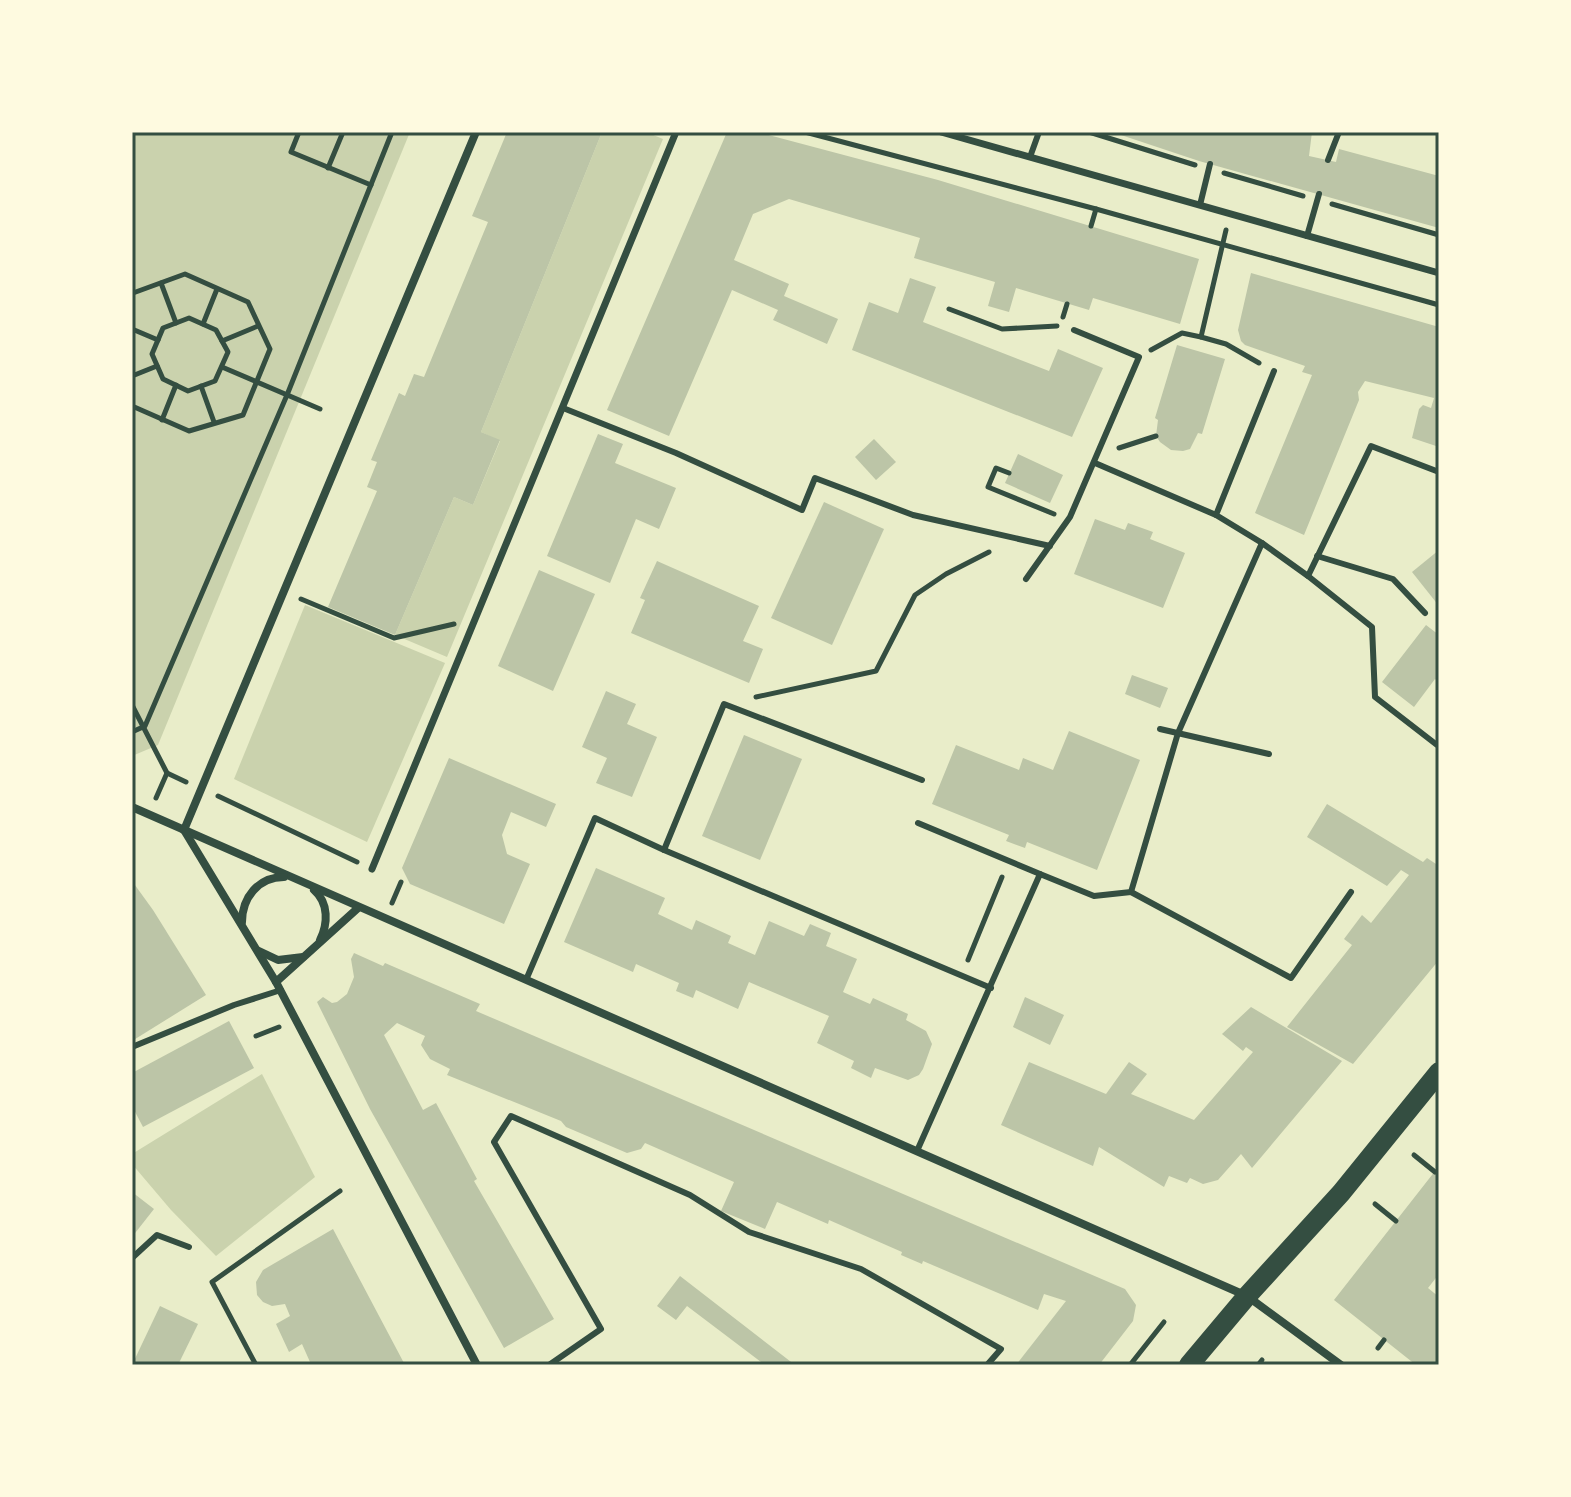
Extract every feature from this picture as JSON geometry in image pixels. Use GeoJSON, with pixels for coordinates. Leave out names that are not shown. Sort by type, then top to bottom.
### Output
{"type":"FeatureCollection","features":[{"type":"Feature","properties":{"kind":"main road"},"geometry":{"type":"LineString","coordinates":[[1189,1365],[1341,1193],[1439,1072]]}},
{"type":"Feature","properties":{"kind":"street"},"geometry":{"type":"LineString","coordinates":[[184,830],[476,132]]}},
{"type":"Feature","properties":{"kind":"street"},"geometry":{"type":"LineString","coordinates":[[372,869],[676,132]]}},
{"type":"Feature","properties":{"kind":"street"},"geometry":{"type":"LineString","coordinates":[[941,132],[1439,273]]}},
{"type":"Feature","properties":{"kind":"street"},"geometry":{"type":"LineString","coordinates":[[132,807],[1247,1296],[1341,1365]]}},
{"type":"Feature","properties":{"kind":"street"},"geometry":{"type":"LineString","coordinates":[[184,830],[278,986],[477,1365]]}},
{"type":"Feature","properties":{"kind":"street"},"geometry":{"type":"LineString","coordinates":[[242,925],[242,911],[255,887],[280,876],[293,878]]}},
{"type":"Feature","properties":{"kind":"street"},"geometry":{"type":"LineString","coordinates":[[309,886],[319,895],[325,908],[326,922],[316,948]]}},
{"type":"Feature","properties":{"kind":"street"},"geometry":{"type":"LineString","coordinates":[[278,986],[358,908]]}},
{"type":"Feature","properties":{"kind":"street"},"geometry":{"type":"LineString","coordinates":[[256,948],[278,960],[306,956]]}},
{"type":"Feature","properties":{"kind":"lane"},"geometry":{"type":"LineString","coordinates":[[1030,157],[1039,132]]}},
{"type":"Feature","properties":{"kind":"lane"},"geometry":{"type":"LineString","coordinates":[[1328,160],[1339,132]]}},
{"type":"Feature","properties":{"kind":"lane"},"geometry":{"type":"LineString","coordinates":[[1200,205],[1210,167]]}},
{"type":"Feature","properties":{"kind":"lane"},"geometry":{"type":"LineString","coordinates":[[1307,236],[1318,197]]}},
{"type":"Feature","properties":{"kind":"lane"},"geometry":{"type":"LineString","coordinates":[[1026,579],[1070,517],[1139,357],[1074,330]]}},
{"type":"Feature","properties":{"kind":"lane"},"geometry":{"type":"LineString","coordinates":[[1216,515],[1274,371]]}},
{"type":"Feature","properties":{"kind":"lane"},"geometry":{"type":"LineString","coordinates":[[563,408],[676,453],[802,510],[815,478],[913,515],[1050,546]]}},
{"type":"Feature","properties":{"kind":"lane"},"geometry":{"type":"LineString","coordinates":[[1308,576],[1371,446],[1439,472]]}},
{"type":"Feature","properties":{"kind":"lane"},"geometry":{"type":"LineString","coordinates":[[1097,459],[1216,515],[1262,543],[1372,627],[1375,697],[1437,745],[1439,742]]}},
{"type":"Feature","properties":{"kind":"lane"},"geometry":{"type":"LineString","coordinates":[[1131,892],[1178,733],[1262,543]]}},
{"type":"Feature","properties":{"kind":"lane"},"geometry":{"type":"LineString","coordinates":[[1317,556],[1393,579],[1425,613]]}},
{"type":"Feature","properties":{"kind":"lane"},"geometry":{"type":"LineString","coordinates":[[664,850],[724,704],[922,780]]}},
{"type":"Feature","properties":{"kind":"lane"},"geometry":{"type":"LineString","coordinates":[[1160,729],[1269,754]]}},
{"type":"Feature","properties":{"kind":"lane"},"geometry":{"type":"LineString","coordinates":[[526,980],[595,818],[991,988]]}},
{"type":"Feature","properties":{"kind":"lane"},"geometry":{"type":"LineString","coordinates":[[918,823],[1094,896],[1131,892],[1291,978],[1351,892]]}},
{"type":"Feature","properties":{"kind":"lane"},"geometry":{"type":"LineString","coordinates":[[917,1151],[1040,874]]}},
{"type":"Feature","properties":{"kind":"lane"},"geometry":{"type":"LineString","coordinates":[[132,1047],[278,986]]}},
{"type":"Feature","properties":{"kind":"lane"},"geometry":{"type":"LineString","coordinates":[[549,1365],[601,1329],[494,1142],[511,1116],[690,1195],[749,1232],[861,1269],[1001,1349],[987,1365]]}},
{"type":"Feature","properties":{"kind":"lane"},"geometry":{"type":"LineString","coordinates":[[132,1258],[157,1235],[189,1247]]}},
{"type":"Feature","properties":{"kind":"path"},"geometry":{"type":"LineString","coordinates":[[299,132],[291,152],[371,185]]}},
{"type":"Feature","properties":{"kind":"path"},"geometry":{"type":"LineString","coordinates":[[328,168],[343,132]]}},
{"type":"Feature","properties":{"kind":"path"},"geometry":{"type":"LineString","coordinates":[[132,732],[145,726],[287,395],[392,132]]}},
{"type":"Feature","properties":{"kind":"path"},"geometry":{"type":"LineString","coordinates":[[805,132],[1439,305]]}},
{"type":"Feature","properties":{"kind":"path"},"geometry":{"type":"LineString","coordinates":[[1089,132],[1439,235]]}},
{"type":"Feature","properties":{"kind":"path"},"geometry":{"type":"LineString","coordinates":[[1091,226],[1096,209]]}},
{"type":"Feature","properties":{"kind":"path"},"geometry":{"type":"LineString","coordinates":[[1201,337],[1229,214]]}},
{"type":"Feature","properties":{"kind":"path"},"geometry":{"type":"LineString","coordinates":[[132,296],[185,274],[248,302],[270,349],[243,415],[189,431],[132,406]]}},
{"type":"Feature","properties":{"kind":"path"},"geometry":{"type":"LineString","coordinates":[[161,283],[176,323]]}},
{"type":"Feature","properties":{"kind":"path"},"geometry":{"type":"LineString","coordinates":[[203,324],[217,289]]}},
{"type":"Feature","properties":{"kind":"path"},"geometry":{"type":"LineString","coordinates":[[949,309],[1002,329],[1061,326],[1074,330]]}},
{"type":"Feature","properties":{"kind":"path"},"geometry":{"type":"LineString","coordinates":[[189,318],[216,330],[228,352],[215,381],[188,391],[163,379],[152,354],[163,328],[176,323],[189,318]]}},
{"type":"Feature","properties":{"kind":"path"},"geometry":{"type":"LineString","coordinates":[[222,341],[258,326]]}},
{"type":"Feature","properties":{"kind":"path"},"geometry":{"type":"LineString","coordinates":[[132,329],[158,340]]}},
{"type":"Feature","properties":{"kind":"path"},"geometry":{"type":"LineString","coordinates":[[1139,357],[1182,333],[1226,344],[1274,371]]}},
{"type":"Feature","properties":{"kind":"path"},"geometry":{"type":"LineString","coordinates":[[132,376],[157,366]]}},
{"type":"Feature","properties":{"kind":"path"},"geometry":{"type":"LineString","coordinates":[[222,367],[320,409]]}},
{"type":"Feature","properties":{"kind":"path"},"geometry":{"type":"LineString","coordinates":[[162,420],[176,385]]}},
{"type":"Feature","properties":{"kind":"path"},"geometry":{"type":"LineString","coordinates":[[201,386],[214,422]]}},
{"type":"Feature","properties":{"kind":"path"},"geometry":{"type":"LineString","coordinates":[[1097,459],[1156,436]]}},
{"type":"Feature","properties":{"kind":"path"},"geometry":{"type":"LineString","coordinates":[[1009,473],[996,468],[988,487],[1049,513]]}},
{"type":"Feature","properties":{"kind":"path"},"geometry":{"type":"LineString","coordinates":[[724,704],[876,671],[915,595],[946,574],[1015,538]]}},
{"type":"Feature","properties":{"kind":"path"},"geometry":{"type":"LineString","coordinates":[[301,599],[394,638],[475,620]]}},
{"type":"Feature","properties":{"kind":"path"},"geometry":{"type":"LineString","coordinates":[[132,705],[167,773],[372,869]]}},
{"type":"Feature","properties":{"kind":"path"},"geometry":{"type":"LineString","coordinates":[[149,814],[167,773]]}},
{"type":"Feature","properties":{"kind":"path"},"geometry":{"type":"LineString","coordinates":[[962,975],[1009,861]]}},
{"type":"Feature","properties":{"kind":"path"},"geometry":{"type":"LineString","coordinates":[[1414,1155],[1435,1172]]}},
{"type":"Feature","properties":{"kind":"path"},"geometry":{"type":"LineString","coordinates":[[256,1365],[212,1282],[340,1191]]}},
{"type":"Feature","properties":{"kind":"path"},"geometry":{"type":"LineString","coordinates":[[1375,1204],[1396,1221]]}},
{"type":"Feature","properties":{"kind":"path"},"geometry":{"type":"LineString","coordinates":[[1130,1365],[1164,1322]]}},
{"type":"Feature","properties":{"kind":"path"},"geometry":{"type":"LineString","coordinates":[[1378,1348],[1384,1340]]}},
{"type":"Feature","properties":{"kind":"green space"},"geometry":{"type":"Polygon","coordinates":[[[132,132],[410,132],[158,745],[132,756],[132,132]]]}},
{"type":"Feature","properties":{"kind":"green space"},"geometry":{"type":"Polygon","coordinates":[[[602,132],[646,132],[663,139],[447,657],[395,635],[454,497],[473,505],[500,441],[481,432],[602,132]]]}},
{"type":"Feature","properties":{"kind":"green space"},"geometry":{"type":"Polygon","coordinates":[[[305,605],[445,663],[367,842],[234,779],[305,605]]]}},
{"type":"Feature","properties":{"kind":"green space"},"geometry":{"type":"Polygon","coordinates":[[[262,1074],[315,1177],[216,1256],[132,1164],[132,1154],[262,1074]]]}},
{"type":"Feature","properties":{"kind":"building"},"geometry":{"type":"Polygon","coordinates":[[[507,132],[602,132],[481,432],[500,440],[473,505],[454,497],[395,635],[328,607],[377,491],[367,487],[377,462],[371,460],[399,393],[405,396],[414,374],[424,377],[488,222],[472,216],[507,132]]]}},
{"type":"Feature","properties":{"kind":"building"},"geometry":{"type":"Polygon","coordinates":[[[727,132],[757,132],[938,180],[1199,259],[1180,324],[1093,298],[1089,310],[1016,288],[1009,312],[988,306],[995,282],[914,258],[920,238],[789,199],[753,214],[734,260],[789,284],[784,296],[838,319],[827,344],[773,320],[778,310],[732,290],[669,436],[607,410],[727,132]]]}},
{"type":"Feature","properties":{"kind":"building"},"geometry":{"type":"Polygon","coordinates":[[[1112,132],[1312,132],[1309,156],[1336,162],[1339,149],[1439,176],[1439,228],[1199,161],[1112,132]]]}},
{"type":"Feature","properties":{"kind":"building"},"geometry":{"type":"Polygon","coordinates":[[[1251,273],[1439,327],[1439,447],[1412,438],[1419,409],[1423,405],[1431,408],[1434,398],[1365,381],[1358,392],[1359,400],[1304,535],[1255,513],[1312,375],[1302,372],[1305,366],[1241,341],[1238,330],[1251,273]]]}},
{"type":"Feature","properties":{"kind":"building"},"geometry":{"type":"Polygon","coordinates":[[[910,278],[936,287],[923,322],[1049,371],[1058,349],[1103,368],[1072,437],[852,350],[869,302],[898,313],[910,278]]]}},
{"type":"Feature","properties":{"kind":"building"},"geometry":{"type":"Polygon","coordinates":[[[1177,345],[1225,359],[1202,434],[1198,433],[1190,449],[1183,451],[1171,450],[1156,436],[1158,420],[1155,418],[1177,345]]]}},
{"type":"Feature","properties":{"kind":"building"},"geometry":{"type":"Polygon","coordinates":[[[598,434],[623,444],[615,463],[676,488],[659,529],[636,519],[610,583],[547,556],[598,434]]]}},
{"type":"Feature","properties":{"kind":"building"},"geometry":{"type":"Polygon","coordinates":[[[874,439],[896,462],[876,480],[855,457],[874,439]]]}},
{"type":"Feature","properties":{"kind":"building"},"geometry":{"type":"Polygon","coordinates":[[[1018,454],[1063,475],[1050,503],[1005,483],[1018,454]]]}},
{"type":"Feature","properties":{"kind":"building"},"geometry":{"type":"Polygon","coordinates":[[[824,502],[884,529],[832,645],[771,618],[824,502]]]}},
{"type":"Feature","properties":{"kind":"building"},"geometry":{"type":"Polygon","coordinates":[[[1095,519],[1125,530],[1128,523],[1153,532],[1150,539],[1185,553],[1163,608],[1074,574],[1095,519]]]}},
{"type":"Feature","properties":{"kind":"building"},"geometry":{"type":"Polygon","coordinates":[[[1439,550],[1439,606],[1412,572],[1439,550]]]}},
{"type":"Feature","properties":{"kind":"building"},"geometry":{"type":"Polygon","coordinates":[[[657,561],[759,606],[743,641],[763,649],[749,683],[631,633],[645,600],[640,598],[657,561]]]}},
{"type":"Feature","properties":{"kind":"building"},"geometry":{"type":"Polygon","coordinates":[[[539,570],[595,594],[553,691],[498,666],[539,570]]]}},
{"type":"Feature","properties":{"kind":"building"},"geometry":{"type":"Polygon","coordinates":[[[1426,625],[1439,635],[1439,682],[1435,679],[1414,707],[1382,682],[1426,625]]]}},
{"type":"Feature","properties":{"kind":"building"},"geometry":{"type":"Polygon","coordinates":[[[1132,675],[1168,688],[1160,708],[1125,694],[1132,675]]]}},
{"type":"Feature","properties":{"kind":"building"},"geometry":{"type":"Polygon","coordinates":[[[606,691],[636,704],[627,724],[657,737],[632,797],[596,783],[607,758],[582,747],[606,691]]]}},
{"type":"Feature","properties":{"kind":"building"},"geometry":{"type":"Polygon","coordinates":[[[1069,731],[1140,760],[1097,870],[1027,842],[1025,848],[1006,841],[1009,835],[932,804],[956,745],[1019,770],[1023,758],[1053,770],[1069,731]]]}},
{"type":"Feature","properties":{"kind":"building"},"geometry":{"type":"Polygon","coordinates":[[[744,735],[802,759],[760,860],[702,836],[744,735]]]}},
{"type":"Feature","properties":{"kind":"building"},"geometry":{"type":"Polygon","coordinates":[[[449,758],[556,804],[546,827],[511,812],[502,835],[507,854],[530,864],[504,924],[410,884],[402,868],[449,758]]]}},
{"type":"Feature","properties":{"kind":"building"},"geometry":{"type":"Polygon","coordinates":[[[1327,804],[1423,862],[1427,858],[1439,866],[1439,960],[1353,1064],[1287,1027],[1352,945],[1344,939],[1362,915],[1371,923],[1409,875],[1401,870],[1387,886],[1307,837],[1327,804]]]}},
{"type":"Feature","properties":{"kind":"building"},"geometry":{"type":"Polygon","coordinates":[[[596,868],[665,898],[658,914],[692,930],[696,920],[731,936],[728,943],[755,955],[769,921],[804,936],[810,924],[831,933],[826,946],[857,959],[843,992],[870,1004],[873,998],[908,1014],[906,1020],[926,1031],[932,1044],[923,1069],[919,1075],[908,1080],[875,1068],[871,1078],[851,1068],[854,1061],[817,1043],[829,1016],[749,982],[738,1009],[696,990],[693,998],[676,991],[679,983],[636,964],[633,972],[564,942],[596,868]]]}},
{"type":"Feature","properties":{"kind":"building"},"geometry":{"type":"Polygon","coordinates":[[[132,881],[206,995],[132,1041],[132,881]]]}},
{"type":"Feature","properties":{"kind":"building"},"geometry":{"type":"Polygon","coordinates":[[[354,953],[480,1004],[476,1011],[1125,1289],[1136,1305],[1133,1321],[1099,1365],[1016,1365],[1066,1301],[1044,1294],[1038,1310],[923,1261],[922,1264],[901,1255],[902,1252],[829,1220],[828,1224],[777,1202],[765,1229],[721,1211],[734,1182],[645,1143],[641,1149],[627,1153],[566,1127],[561,1121],[447,1075],[450,1069],[430,1059],[421,1045],[425,1036],[397,1023],[384,1035],[423,1110],[436,1103],[477,1179],[474,1181],[554,1319],[504,1348],[370,1109],[317,1002],[323,997],[332,1003],[337,1002],[347,994],[354,977],[351,959],[354,953]]]}},
{"type":"Feature","properties":{"kind":"building"},"geometry":{"type":"Polygon","coordinates":[[[1025,997],[1064,1015],[1050,1045],[1013,1027],[1025,997]]]}},
{"type":"Feature","properties":{"kind":"building"},"geometry":{"type":"Polygon","coordinates":[[[1251,1007],[1342,1061],[1252,1168],[1241,1154],[1218,1180],[1203,1184],[1190,1178],[1187,1183],[1169,1176],[1164,1187],[1099,1147],[1093,1166],[1001,1125],[1029,1062],[1106,1094],[1129,1062],[1147,1074],[1131,1094],[1194,1120],[1253,1052],[1246,1047],[1243,1051],[1222,1034],[1251,1007]]]}},
{"type":"Feature","properties":{"kind":"building"},"geometry":{"type":"Polygon","coordinates":[[[229,1021],[254,1068],[143,1127],[132,1106],[132,1073],[229,1021]]]}},
{"type":"Feature","properties":{"kind":"building"},"geometry":{"type":"Polygon","coordinates":[[[1439,1166],[1439,1274],[1428,1288],[1439,1297],[1439,1365],[1416,1365],[1334,1300],[1439,1166]]]}},
{"type":"Feature","properties":{"kind":"building"},"geometry":{"type":"Polygon","coordinates":[[[132,1192],[154,1209],[132,1237],[132,1192]]]}},
{"type":"Feature","properties":{"kind":"building"},"geometry":{"type":"Polygon","coordinates":[[[333,1229],[405,1365],[304,1365],[310,1362],[302,1344],[289,1352],[276,1324],[290,1316],[285,1304],[272,1306],[257,1295],[256,1282],[263,1270],[333,1229]]]}},
{"type":"Feature","properties":{"kind":"building"},"geometry":{"type":"Polygon","coordinates":[[[680,1276],[795,1365],[765,1365],[687,1306],[676,1320],[657,1306],[680,1276]]]}},
{"type":"Feature","properties":{"kind":"building"},"geometry":{"type":"Polygon","coordinates":[[[160,1306],[198,1324],[178,1365],[132,1365],[160,1306]]]}}]}
